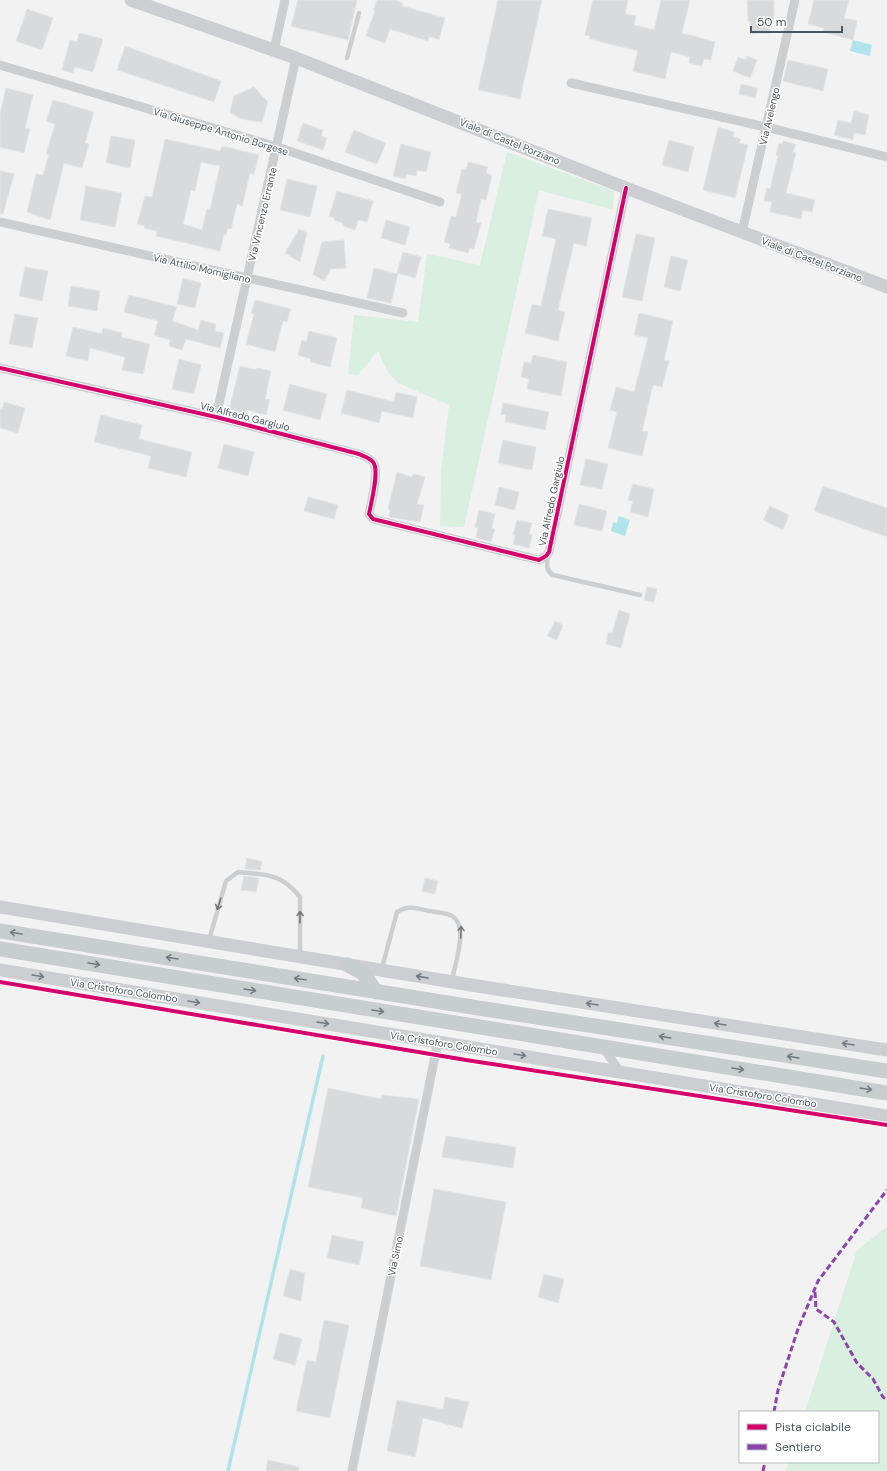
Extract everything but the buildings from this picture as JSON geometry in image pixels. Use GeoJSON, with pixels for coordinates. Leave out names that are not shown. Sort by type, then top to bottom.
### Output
{"type":"FeatureCollection","features":[{"type":"Feature","properties":{"kind":"main road"},"geometry":{"type":"LineString","coordinates":[[0,930],[376,992],[887,1071]]}},
{"type":"Feature","properties":{"kind":"main road","name":"Via Cristoforo Colombo"},"geometry":{"type":"LineString","coordinates":[[0,949],[887,1093]]}},
{"type":"Feature","properties":{"kind":"main road"},"geometry":{"type":"LineString","coordinates":[[348,965],[363,974],[376,992]]}},
{"type":"Feature","properties":{"kind":"street","name":"Viale di Castel Porziano"},"geometry":{"type":"LineString","coordinates":[[130,0],[296,58],[626,188],[887,287]]}},
{"type":"Feature","properties":{"kind":"street"},"geometry":{"type":"LineString","coordinates":[[274,50],[285,0]]}},
{"type":"Feature","properties":{"kind":"street","name":"Via Avelengo"},"geometry":{"type":"LineString","coordinates":[[742,232],[795,0]]}},
{"type":"Feature","properties":{"kind":"street","name":"Via Vincenzo Errante"},"geometry":{"type":"LineString","coordinates":[[216,417],[296,58]]}},
{"type":"Feature","properties":{"kind":"street","name":"Via Giuseppe Antonio Borgese"},"geometry":{"type":"LineString","coordinates":[[0,64],[277,147],[440,202]]}},
{"type":"Feature","properties":{"kind":"street"},"geometry":{"type":"LineString","coordinates":[[571,83],[766,127],[887,157]]}},
{"type":"Feature","properties":{"kind":"street","name":"Via Alfredo Gargiulo"},"geometry":{"type":"LineString","coordinates":[[0,368],[216,417],[359,454],[370,459],[375,466],[376,473],[369,514],[372,520],[534,560],[543,559],[549,552],[626,188]]}},
{"type":"Feature","properties":{"kind":"street","name":"Via Attilio Momigliano"},"geometry":{"type":"LineString","coordinates":[[0,222],[404,313]]}},
{"type":"Feature","properties":{"kind":"street"},"geometry":{"type":"LineString","coordinates":[[0,907],[452,982],[887,1049]]}},
{"type":"Feature","properties":{"kind":"street","name":"Via Cristoforo Colombo"},"geometry":{"type":"LineString","coordinates":[[0,970],[887,1116]]}},
{"type":"Feature","properties":{"kind":"street","name":"Via Simo"},"geometry":{"type":"LineString","coordinates":[[352,1471],[438,1042]]}},
{"type":"Feature","properties":{"kind":"street"},"geometry":{"type":"LineString","coordinates":[[603,1047],[620,1072]]}},
{"type":"Feature","properties":{"kind":"lane"},"geometry":{"type":"LineString","coordinates":[[347,58],[359,13]]}},
{"type":"Feature","properties":{"kind":"lane"},"geometry":{"type":"LineString","coordinates":[[549,552],[547,567],[548,572],[553,575],[640,595]]}},
{"type":"Feature","properties":{"kind":"lane"},"geometry":{"type":"LineString","coordinates":[[208,942],[226,881],[238,872],[272,875],[283,880],[300,897],[300,956]]}},
{"type":"Feature","properties":{"kind":"lane"},"geometry":{"type":"LineString","coordinates":[[381,970],[397,912],[404,908],[414,908],[452,915],[461,924],[462,932],[452,982]]}},
{"type":"Feature","properties":{"kind":"green space"},"geometry":{"type":"Polygon","coordinates":[[[507,152],[614,191],[613,210],[539,190],[464,527],[440,526],[441,472],[449,405],[398,383],[387,371],[378,351],[358,375],[348,374],[354,315],[418,322],[427,254],[480,265],[507,152]]]}},
{"type":"Feature","properties":{"kind":"green space"},"geometry":{"type":"Polygon","coordinates":[[[887,1227],[887,1471],[786,1471],[789,1463],[879,1463],[879,1411],[805,1411],[857,1250],[887,1227]]]}},
{"type":"Feature","properties":{"kind":"water"},"geometry":{"type":"Polygon","coordinates":[[[853,40],[872,45],[870,56],[850,51],[853,40]]]}},
{"type":"Feature","properties":{"kind":"water"},"geometry":{"type":"Polygon","coordinates":[[[619,516],[630,520],[625,536],[611,531],[613,522],[617,523],[619,516]]]}},
{"type":"Feature","properties":{"kind":"waterway"},"geometry":{"type":"LineString","coordinates":[[228,1471],[323,1056]]}},
{"type":"Feature","properties":{"kind":"marked path"},"geometry":{"type":"LineString","coordinates":[[774,1411],[778,1390],[798,1329],[818,1281],[887,1190]]}},
{"type":"Feature","properties":{"kind":"marked path"},"geometry":{"type":"LineString","coordinates":[[815,1292],[816,1309],[834,1322],[857,1363],[873,1379],[883,1397],[887,1400]]}},
{"type":"Feature","properties":{"kind":"marked path"},"geometry":{"type":"LineString","coordinates":[[763,1471],[765,1463]]}},
{"type":"Feature","properties":{"kind":"cycle path"},"geometry":{"type":"LineString","coordinates":[[0,368],[216,417],[359,454],[370,459],[375,466],[376,472],[369,514],[373,519],[539,560],[546,556],[549,552],[626,188]]}},
{"type":"Feature","properties":{"kind":"cycle path"},"geometry":{"type":"LineString","coordinates":[[0,982],[466,1060],[887,1125]]}}]}
